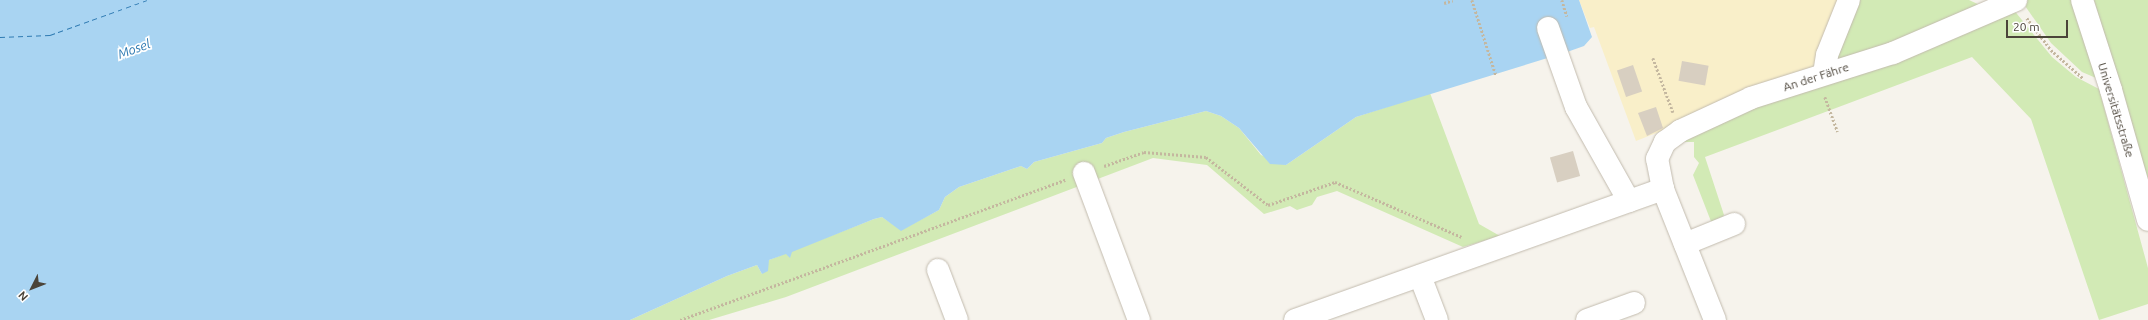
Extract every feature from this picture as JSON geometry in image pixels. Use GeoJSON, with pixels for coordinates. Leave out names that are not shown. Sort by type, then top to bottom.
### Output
{"type":"FeatureCollection","features":[{"type":"Feature","properties":{"kind":"street"},"geometry":{"type":"LineString","coordinates":[[1821,75],[1849,0]]}},
{"type":"Feature","properties":{"kind":"street"},"geometry":{"type":"LineString","coordinates":[[1991,0],[2016,1]]}},
{"type":"Feature","properties":{"kind":"street","name":"Universitätsstraße"},"geometry":{"type":"LineString","coordinates":[[2082,0],[2112,90],[2148,220]]}},
{"type":"Feature","properties":{"kind":"street","name":"An der Fähre"},"geometry":{"type":"LineString","coordinates":[[1715,320],[1663,189],[1657,159],[1665,142],[1680,131],[1751,98],[1893,53],[2016,1]]}},
{"type":"Feature","properties":{"kind":"street"},"geometry":{"type":"LineString","coordinates":[[1548,28],[1576,107],[1629,201]]}},
{"type":"Feature","properties":{"kind":"street"},"geometry":{"type":"LineString","coordinates":[[1084,174],[1139,320]]}},
{"type":"Feature","properties":{"kind":"street"},"geometry":{"type":"LineString","coordinates":[[1295,320],[1663,189]]}},
{"type":"Feature","properties":{"kind":"street"},"geometry":{"type":"LineString","coordinates":[[1685,244],[1734,224]]}},
{"type":"Feature","properties":{"kind":"street"},"geometry":{"type":"LineString","coordinates":[[938,270],[957,320]]}},
{"type":"Feature","properties":{"kind":"street"},"geometry":{"type":"LineString","coordinates":[[1420,276],[1437,320]]}},
{"type":"Feature","properties":{"kind":"street"},"geometry":{"type":"LineString","coordinates":[[1587,320],[1634,302]]}},
{"type":"Feature","properties":{"kind":"path"},"geometry":{"type":"LineString","coordinates":[[1444,3],[1453,0]]}},
{"type":"Feature","properties":{"kind":"path"},"geometry":{"type":"LineString","coordinates":[[1472,0],[1496,75]]}},
{"type":"Feature","properties":{"kind":"path"},"geometry":{"type":"LineString","coordinates":[[2016,1],[2051,50],[2065,64],[2083,78],[2112,90]]}},
{"type":"Feature","properties":{"kind":"path"},"geometry":{"type":"LineString","coordinates":[[1653,58],[1680,131]]}},
{"type":"Feature","properties":{"kind":"path"},"geometry":{"type":"LineString","coordinates":[[1821,75],[1838,132]]}},
{"type":"Feature","properties":{"kind":"green space"},"geometry":{"type":"Polygon","coordinates":[[[1855,0],[1969,0],[1984,7],[1836,65],[1834,50],[1855,0]]]}},
{"type":"Feature","properties":{"kind":"green space"},"geometry":{"type":"Polygon","coordinates":[[[2026,0],[2072,0],[2096,78],[2082,72],[2051,43],[2023,3],[2026,0]]]}},
{"type":"Feature","properties":{"kind":"green space"},"geometry":{"type":"Polygon","coordinates":[[[2094,0],[2148,0],[2148,186],[2094,0]]]}},
{"type":"Feature","properties":{"kind":"green space"},"geometry":{"type":"Polygon","coordinates":[[[2013,9],[2052,57],[2076,77],[2099,89],[2148,268],[2148,304],[2099,320],[2031,119],[1972,57],[1705,157],[1724,215],[1718,223],[1712,224],[1693,175],[1699,163],[1694,157],[1694,142],[1684,142],[1693,134],[1751,105],[2013,9]]]}},
{"type":"Feature","properties":{"kind":"green space"},"geometry":{"type":"Polygon","coordinates":[[[1430,93],[1479,224],[1500,236],[1463,247],[1337,191],[1317,197],[1312,205],[1297,210],[1290,206],[1264,214],[1207,165],[1153,158],[786,297],[709,320],[630,320],[727,276],[757,265],[762,274],[769,260],[874,219],[882,217],[901,230],[939,210],[945,197],[959,187],[1021,166],[1027,169],[1034,162],[1102,143],[1106,138],[1124,132],[1206,111],[1221,116],[1239,128],[1261,155],[1286,165],[1356,117],[1430,93]]]}},
{"type":"Feature","properties":{"kind":"sand"},"geometry":{"type":"Polygon","coordinates":[[[1579,0],[1843,0],[1821,68],[1636,141],[1594,27],[1590,28],[1579,0]]]}},
{"type":"Feature","properties":{"kind":"water","name":"Mosel"},"geometry":{"type":"Polygon","coordinates":[[[0,0],[1579,0],[1592,37],[1584,46],[1567,52],[1356,117],[1286,165],[1270,164],[1239,128],[1221,116],[1206,111],[1124,132],[1106,138],[1102,143],[1034,162],[1027,169],[1021,166],[959,187],[945,197],[939,210],[901,231],[882,217],[874,219],[792,252],[790,258],[786,254],[769,260],[768,271],[762,274],[757,265],[727,276],[630,320],[0,320],[0,0]]]}},
{"type":"Feature","properties":{"kind":"building"},"geometry":{"type":"Polygon","coordinates":[[[1682,61],[1709,66],[1705,85],[1679,81],[1682,61]]]}},
{"type":"Feature","properties":{"kind":"building"},"geometry":{"type":"Polygon","coordinates":[[[1633,65],[1642,91],[1626,97],[1617,71],[1633,65]]]}},
{"type":"Feature","properties":{"kind":"building"},"geometry":{"type":"Polygon","coordinates":[[[1656,107],[1663,128],[1647,136],[1638,113],[1656,107]]]}},
{"type":"Feature","properties":{"kind":"building"},"geometry":{"type":"Polygon","coordinates":[[[1573,151],[1580,176],[1557,183],[1550,158],[1573,151]]]}},
{"type":"Feature","properties":{"kind":"ferry route"},"geometry":{"type":"LineString","coordinates":[[0,37],[50,35],[147,0]]}}]}
